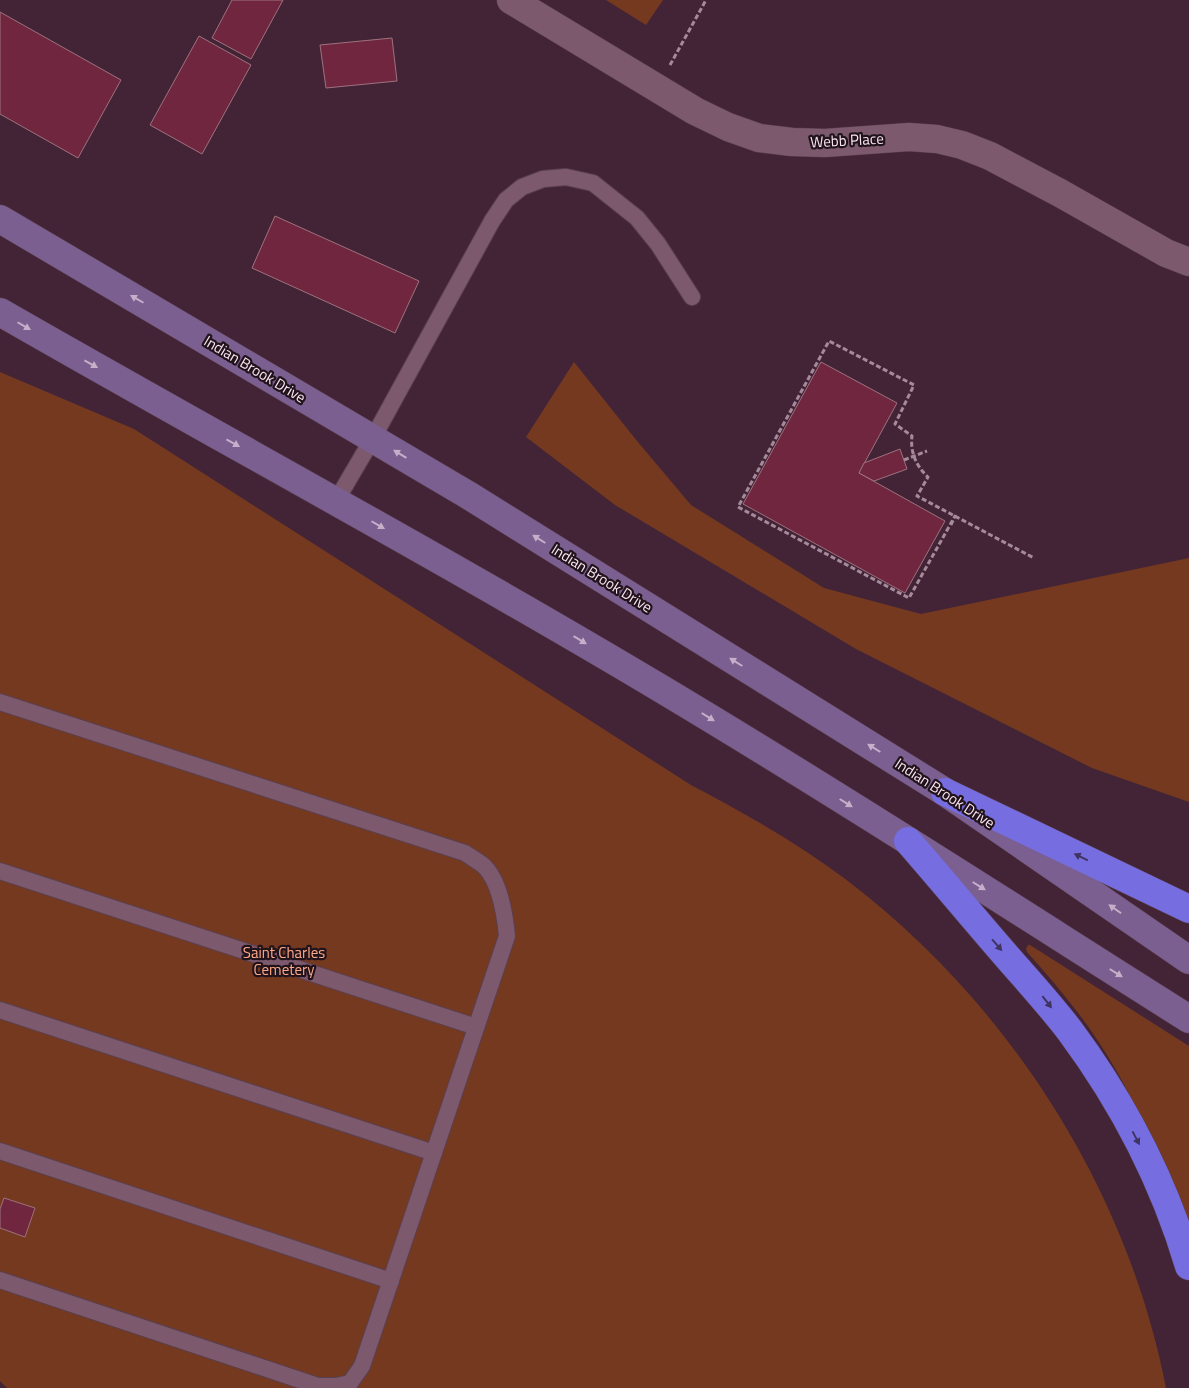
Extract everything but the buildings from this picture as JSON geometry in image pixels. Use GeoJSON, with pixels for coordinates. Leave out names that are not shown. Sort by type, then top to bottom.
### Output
{"type":"FeatureCollection","features":[{"type":"Feature","properties":{"kind":"highway"},"geometry":{"type":"LineString","coordinates":[[945,792],[1189,909]]}},
{"type":"Feature","properties":{"kind":"highway"},"geometry":{"type":"LineString","coordinates":[[908,841],[1039,992],[1070,1031],[1098,1072],[1124,1114],[1147,1157],[1167,1203],[1189,1266]]}},
{"type":"Feature","properties":{"kind":"main road","name":"Indian Brook Drive"},"geometry":{"type":"LineString","coordinates":[[0,219],[468,495],[945,792],[1189,960]]}},
{"type":"Feature","properties":{"kind":"main road"},"geometry":{"type":"LineString","coordinates":[[0,312],[538,616],[667,692],[908,841],[1189,1019]]}},
{"type":"Feature","properties":{"kind":"street","name":"Webb Place"},"geometry":{"type":"LineString","coordinates":[[511,0],[703,115],[728,127],[759,138],[792,142],[825,143],[908,137],[936,139],[962,145],[990,156],[1166,253],[1189,262]]}},
{"type":"Feature","properties":{"kind":"lane"},"geometry":{"type":"LineString","coordinates":[[336,501],[373,438],[492,221],[506,200],[522,186],[543,179],[566,177],[593,183],[637,218],[658,244],[692,297]]}},
{"type":"Feature","properties":{"kind":"lane"},"geometry":{"type":"LineString","coordinates":[[0,702],[465,853],[486,868],[498,889],[505,916],[507,936],[362,1366],[350,1383],[336,1386],[318,1386],[0,1280]]}},
{"type":"Feature","properties":{"kind":"lane"},"geometry":{"type":"LineString","coordinates":[[0,871],[476,1027]]}},
{"type":"Feature","properties":{"kind":"lane"},"geometry":{"type":"LineString","coordinates":[[0,1010],[434,1154]]}},
{"type":"Feature","properties":{"kind":"lane"},"geometry":{"type":"LineString","coordinates":[[0,1151],[391,1280]]}},
{"type":"Feature","properties":{"kind":"path"},"geometry":{"type":"LineString","coordinates":[[658,88],[706,0]]}},
{"type":"Feature","properties":{"kind":"path"},"geometry":{"type":"LineString","coordinates":[[956,516],[909,598],[738,507],[829,342],[914,385],[895,424],[912,436],[911,445],[914,455],[921,470],[928,477],[917,496],[956,516],[1034,558]]}},
{"type":"Feature","properties":{"kind":"path"},"geometry":{"type":"LineString","coordinates":[[904,460],[927,451]]}},
{"type":"Feature","properties":{"kind":"path"},"geometry":{"type":"LineString","coordinates":[[951,525],[956,516]]}},
{"type":"Feature","properties":{"kind":"green space"},"geometry":{"type":"Polygon","coordinates":[[[606,0],[663,0],[646,25],[606,0]]]}},
{"type":"Feature","properties":{"kind":"green space"},"geometry":{"type":"Polygon","coordinates":[[[574,362],[691,505],[824,588],[921,614],[1189,558],[1189,802],[1092,768],[856,649],[615,505],[526,437],[574,362]]]}},
{"type":"Feature","properties":{"kind":"green space","name":"Saint Charles Cemetery"},"geometry":{"type":"Polygon","coordinates":[[[0,372],[134,429],[691,785],[750,817],[807,852],[844,878],[903,927],[958,981],[1007,1040],[1052,1104],[1090,1171],[1122,1241],[1148,1313],[1166,1388],[7,1388],[0,1381],[0,372]]]}},
{"type":"Feature","properties":{"kind":"green space"},"geometry":{"type":"Polygon","coordinates":[[[1028,945],[1189,1046],[1189,1225],[1147,1131],[1112,1063],[1073,1006],[1027,952],[1028,945]]]}}]}
